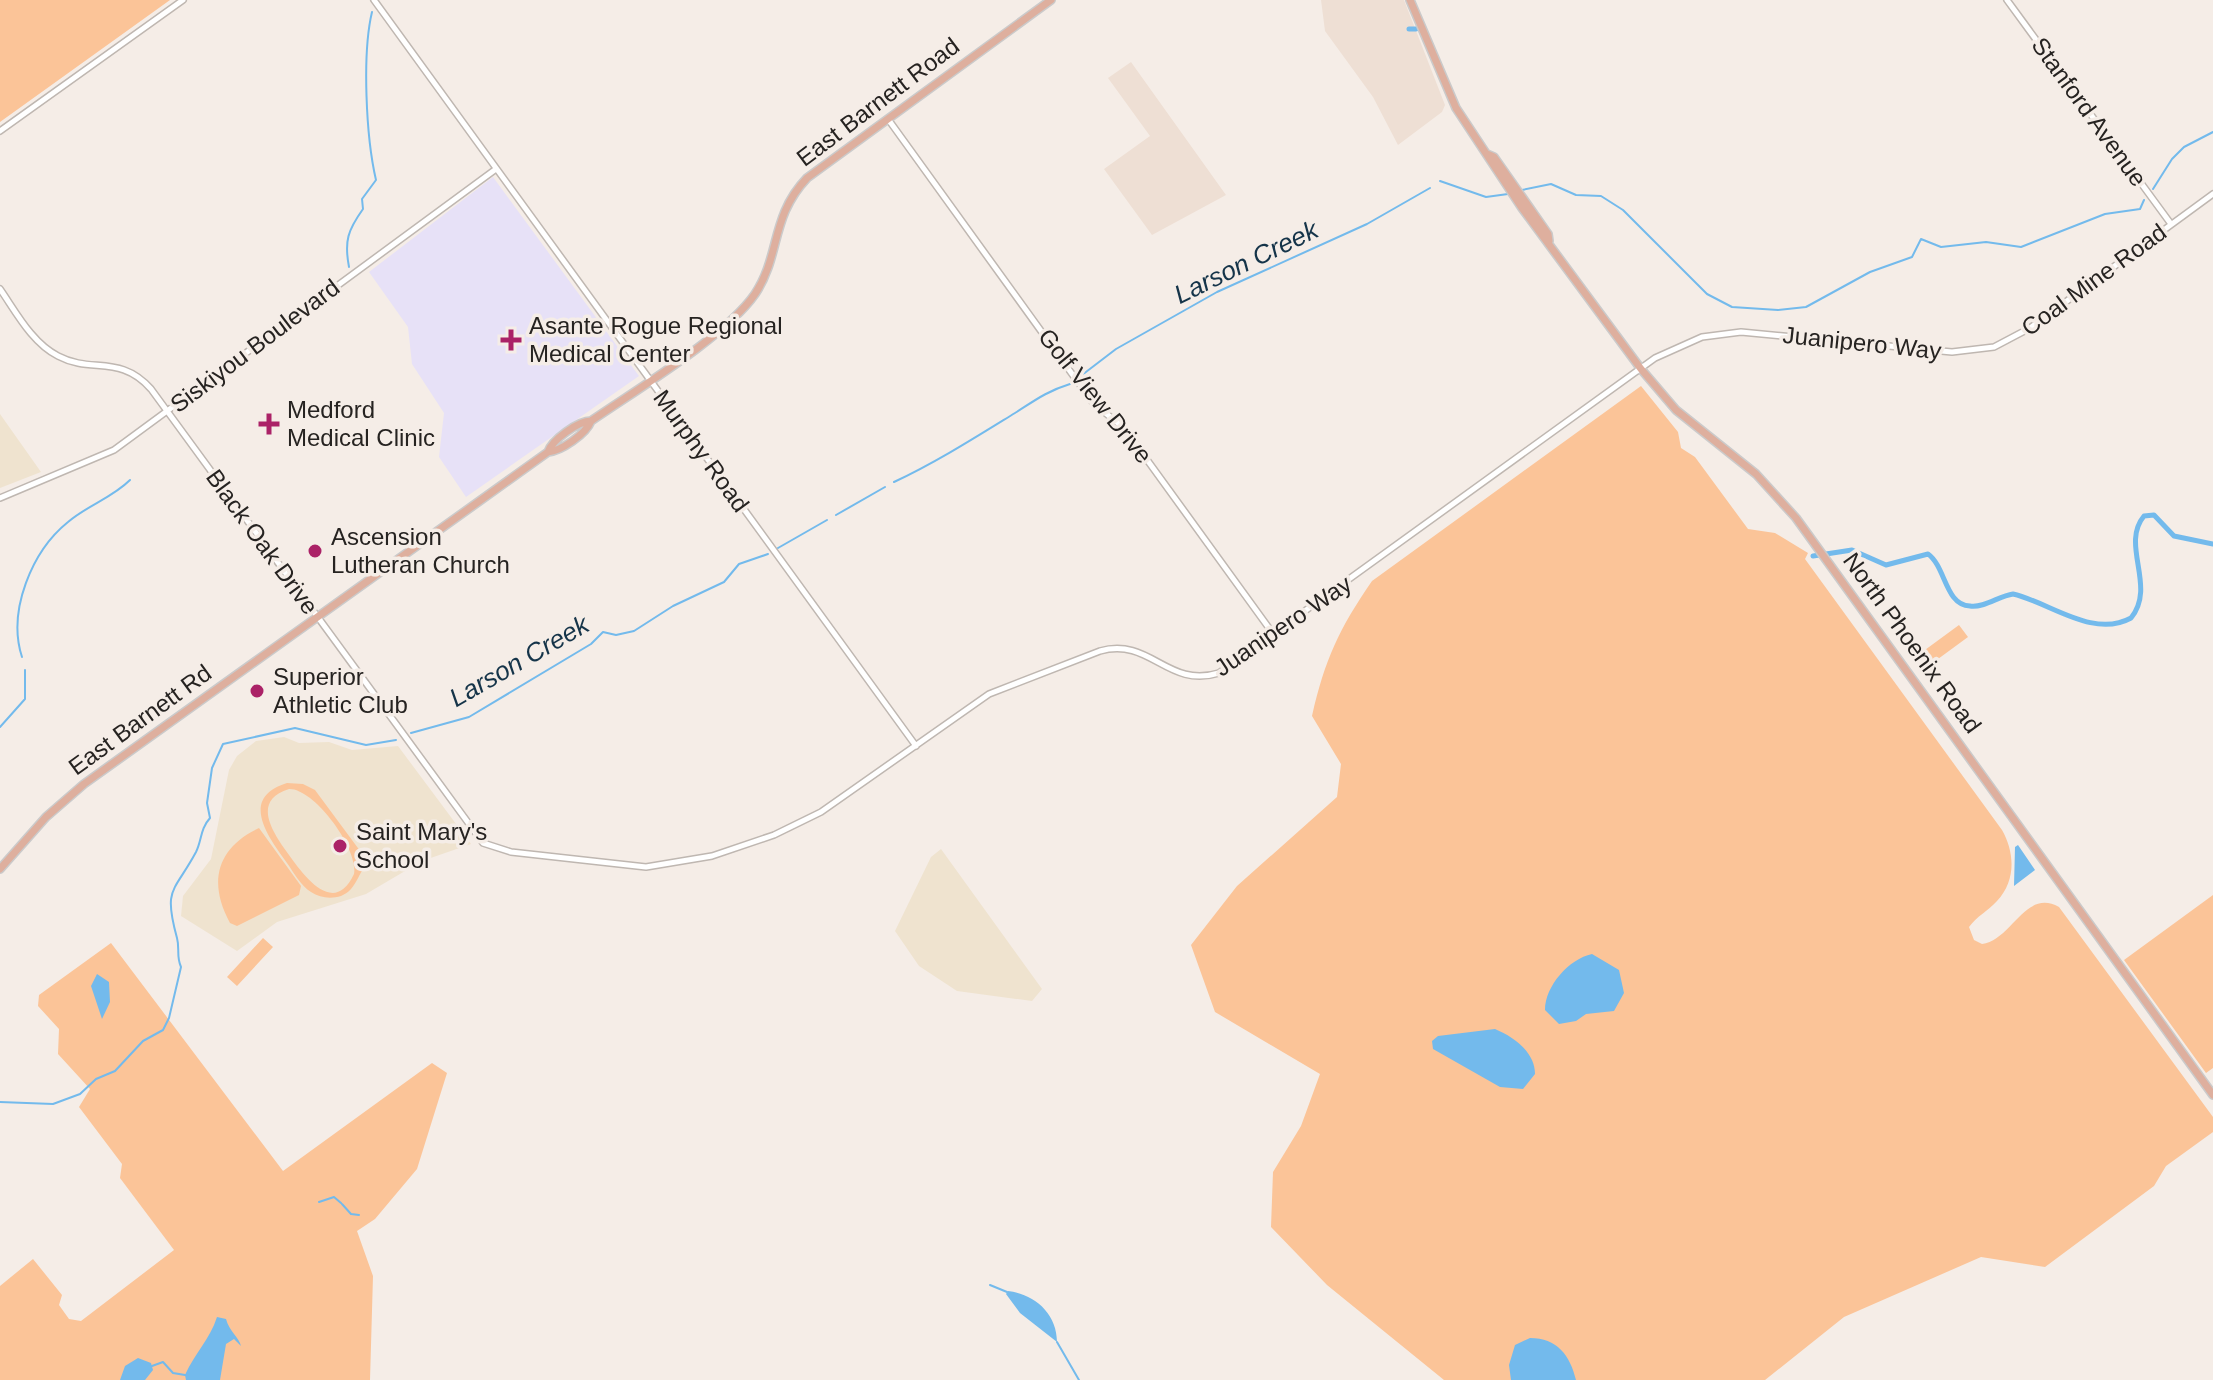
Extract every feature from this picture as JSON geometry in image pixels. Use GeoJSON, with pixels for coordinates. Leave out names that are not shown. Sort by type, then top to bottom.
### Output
{"type":"FeatureCollection","features":[{"type":"Feature","properties":{"kind":"main road","name":"East Barnett Road"},"geometry":{"type":"LineString","coordinates":[[317,618],[548,452],[555,452],[591,421],[742,310],[761,283],[780,217],[791,198],[813,173],[1051,0]]}},
{"type":"Feature","properties":{"kind":"main road","name":"North Phoenix Road"},"geometry":{"type":"LineString","coordinates":[[1410,0],[1453,103],[1641,369],[1681,415],[1769,487],[1815,543],[2213,1095]]}},
{"type":"Feature","properties":{"kind":"main road","name":"East Barnett Rd"},"geometry":{"type":"LineString","coordinates":[[0,869],[46,817],[74,792],[317,618]]}},
{"type":"Feature","properties":{"kind":"street"},"geometry":{"type":"LineString","coordinates":[[0,131],[183,0]]}},
{"type":"Feature","properties":{"kind":"street","name":"Murphy Road"},"geometry":{"type":"LineString","coordinates":[[374,0],[916,746]]}},
{"type":"Feature","properties":{"kind":"street","name":"Stanford Avenue"},"geometry":{"type":"LineString","coordinates":[[2007,0],[2171,224]]}},
{"type":"Feature","properties":{"kind":"street","name":"Golf View Drive"},"geometry":{"type":"LineString","coordinates":[[888,119],[1093,403],[1123,426],[1274,635]]}},
{"type":"Feature","properties":{"kind":"street","name":"Siskiyou Boulevard"},"geometry":{"type":"LineString","coordinates":[[0,498],[101,458],[496,169]]}},
{"type":"Feature","properties":{"kind":"street","name":"Coal Mine Road"},"geometry":{"type":"LineString","coordinates":[[1970,352],[1994,347],[2016,337],[2213,194]]}},
{"type":"Feature","properties":{"kind":"street","name":"Black Oak Drive"},"geometry":{"type":"LineString","coordinates":[[0,289],[49,351],[70,361],[126,369],[146,383],[488,847]]}},
{"type":"Feature","properties":{"kind":"street","name":"Juanipero Way"},"geometry":{"type":"LineString","coordinates":[[488,847],[646,867],[676,865],[761,840],[800,823],[840,800],[989,694],[1100,651],[1119,648],[1136,650],[1172,672],[1199,678],[1222,672],[1641,369],[1683,344],[1728,333],[1970,352]]}},
{"type":"Feature","properties":{"kind":"shaded area"},"geometry":{"type":"Polygon","coordinates":[[[0,0],[170,0],[0,122],[0,0]]]}},
{"type":"Feature","properties":{"kind":"shaded area"},"geometry":{"type":"Polygon","coordinates":[[[1321,0],[1404,0],[1445,105],[1442,112],[1398,145],[1373,97],[1325,31],[1321,0]]]}},
{"type":"Feature","properties":{"kind":"shaded area"},"geometry":{"type":"Polygon","coordinates":[[[1131,62],[1226,195],[1152,235],[1104,169],[1150,136],[1108,78],[1131,62]]]}},
{"type":"Feature","properties":{"kind":"shaded area","name":"Asante Rogue Regional Medical Center"},"geometry":{"type":"Polygon","coordinates":[[[493,177],[639,376],[466,497],[439,457],[444,413],[412,364],[408,327],[369,272],[493,177]]]}},
{"type":"Feature","properties":{"kind":"shaded area"},"geometry":{"type":"Polygon","coordinates":[[[1641,386],[1678,432],[1681,448],[1695,457],[1748,529],[1775,533],[1808,553],[1805,559],[2002,830],[2011,857],[2008,885],[1997,901],[1969,927],[1974,940],[1982,944],[1993,940],[2037,904],[2059,907],[2213,1117],[2213,1132],[2166,1166],[2154,1186],[2045,1267],[1981,1257],[1844,1317],[1765,1380],[1444,1380],[1327,1285],[1271,1227],[1273,1172],[1301,1126],[1320,1074],[1215,1012],[1191,945],[1237,886],[1337,797],[1341,764],[1312,716],[1334,645],[1372,581],[1641,386]]]}},
{"type":"Feature","properties":{"kind":"shaded area"},"geometry":{"type":"Polygon","coordinates":[[[0,414],[41,472],[0,488],[0,414]]]}},
{"type":"Feature","properties":{"kind":"shaded area"},"geometry":{"type":"Polygon","coordinates":[[[1959,625],[1968,637],[1923,670],[1914,658],[1959,625]]]}},
{"type":"Feature","properties":{"kind":"shaded area","name":"Saint Mary's School"},"geometry":{"type":"Polygon","coordinates":[[[284,737],[299,743],[329,742],[352,750],[398,746],[471,844],[422,861],[366,894],[277,922],[237,951],[181,916],[183,896],[211,859],[229,770],[237,756],[256,741],[284,737]]]}},
{"type":"Feature","properties":{"kind":"shaded area"},"geometry":{"type":"Polygon","coordinates":[[[287,783],[303,784],[315,790],[369,863],[347,893],[322,897],[307,889],[298,879],[266,831],[262,819],[264,798],[287,783]],[[289,789],[270,801],[268,810],[272,828],[311,882],[329,892],[338,892],[354,874],[349,850],[322,809],[299,791],[289,789]]]}},
{"type":"Feature","properties":{"kind":"shaded area"},"geometry":{"type":"Polygon","coordinates":[[[259,828],[301,886],[299,895],[237,926],[230,923],[223,908],[218,881],[220,868],[233,846],[259,828]]]}},
{"type":"Feature","properties":{"kind":"shaded area"},"geometry":{"type":"Polygon","coordinates":[[[941,849],[1042,989],[1032,1001],[957,991],[919,966],[895,931],[931,857],[941,849]]]}},
{"type":"Feature","properties":{"kind":"shaded area"},"geometry":{"type":"Polygon","coordinates":[[[2213,895],[2213,1068],[2206,1073],[2124,960],[2213,895]]]}},
{"type":"Feature","properties":{"kind":"shaded area"},"geometry":{"type":"Polygon","coordinates":[[[263,938],[273,947],[237,986],[227,977],[263,938]]]}},
{"type":"Feature","properties":{"kind":"shaded area"},"geometry":{"type":"Polygon","coordinates":[[[111,943],[283,1171],[432,1063],[447,1073],[417,1169],[375,1219],[357,1231],[373,1276],[370,1380],[0,1380],[0,1286],[33,1259],[62,1295],[59,1305],[69,1319],[81,1321],[174,1250],[120,1178],[122,1164],[79,1107],[90,1089],[58,1054],[59,1029],[38,1006],[39,995],[111,943]]]}},
{"type":"Feature","properties":{"kind":"water"},"geometry":{"type":"Polygon","coordinates":[[[2018,845],[2035,870],[2014,886],[2015,847],[2018,845]]]}},
{"type":"Feature","properties":{"kind":"water"},"geometry":{"type":"Polygon","coordinates":[[[1592,954],[1619,970],[1624,993],[1614,1011],[1586,1014],[1576,1021],[1559,1024],[1545,1010],[1549,992],[1567,968],[1592,954]]]}},
{"type":"Feature","properties":{"kind":"water"},"geometry":{"type":"Polygon","coordinates":[[[97,974],[109,982],[110,1002],[102,1019],[91,986],[97,974]]]}},
{"type":"Feature","properties":{"kind":"water"},"geometry":{"type":"Polygon","coordinates":[[[1495,1029],[1516,1041],[1531,1059],[1535,1074],[1523,1089],[1500,1087],[1433,1049],[1432,1041],[1438,1036],[1495,1029]]]}},
{"type":"Feature","properties":{"kind":"water"},"geometry":{"type":"Polygon","coordinates":[[[1008,1291],[1027,1296],[1042,1307],[1053,1322],[1057,1342],[1020,1313],[1006,1294],[1008,1291]]]}},
{"type":"Feature","properties":{"kind":"water"},"geometry":{"type":"Polygon","coordinates":[[[217,1317],[226,1319],[241,1346],[234,1339],[226,1344],[220,1380],[186,1380],[185,1375],[217,1317]]]}},
{"type":"Feature","properties":{"kind":"water"},"geometry":{"type":"Polygon","coordinates":[[[1530,1338],[1548,1341],[1561,1350],[1576,1380],[1511,1380],[1509,1365],[1515,1345],[1530,1338]]]}},
{"type":"Feature","properties":{"kind":"water"},"geometry":{"type":"Polygon","coordinates":[[[138,1358],[151,1363],[153,1370],[145,1380],[120,1380],[125,1366],[138,1358]]]}},
{"type":"Feature","properties":{"kind":"waterway"},"geometry":{"type":"LineString","coordinates":[[349,267],[348,236],[363,209],[362,199],[376,180],[366,96],[372,12]]}},
{"type":"Feature","properties":{"kind":"waterway"},"geometry":{"type":"LineString","coordinates":[[1409,29],[1416,29]]}},
{"type":"Feature","properties":{"kind":"waterway","name":"Larson Creek"},"geometry":{"type":"LineString","coordinates":[[2153,189],[2172,159],[2184,147],[2213,132]]}},
{"type":"Feature","properties":{"kind":"waterway","name":"Larson Creek"},"geometry":{"type":"LineString","coordinates":[[1440,181],[1486,197],[1508,194]]}},
{"type":"Feature","properties":{"kind":"waterway","name":"Larson Creek"},"geometry":{"type":"LineString","coordinates":[[1522,190],[1551,184],[1576,195],[1601,196],[1623,210],[1707,294],[1732,307],[1778,310],[1806,307],[1870,272],[1912,257],[1921,239],[1941,247],[1986,242],[2021,247],[2105,214],[2140,209],[2144,200]]}},
{"type":"Feature","properties":{"kind":"waterway","name":"Larson Creek"},"geometry":{"type":"LineString","coordinates":[[1082,375],[1116,349],[1217,292],[1367,224],[1430,188]]}},
{"type":"Feature","properties":{"kind":"waterway","name":"Larson Creek"},"geometry":{"type":"LineString","coordinates":[[894,482],[925,467],[1041,397],[1070,384]]}},
{"type":"Feature","properties":{"kind":"waterway"},"geometry":{"type":"LineString","coordinates":[[22,657],[18,639],[20,602],[34,565],[55,534],[68,522],[130,480]]}},
{"type":"Feature","properties":{"kind":"waterway","name":"Larson Creek"},"geometry":{"type":"LineString","coordinates":[[836,515],[885,487]]}},
{"type":"Feature","properties":{"kind":"waterway"},"geometry":{"type":"LineString","coordinates":[[1813,556],[1852,550],[1886,565],[1928,554],[1939,567],[1950,593],[1962,604],[1981,605],[2013,594],[2071,617],[2102,624],[2131,618],[2138,606],[2141,593],[2136,540],[2144,516],[2154,515],[2174,536],[2213,544]]}},
{"type":"Feature","properties":{"kind":"waterway","name":"Larson Creek"},"geometry":{"type":"LineString","coordinates":[[778,548],[827,520]]}},
{"type":"Feature","properties":{"kind":"waterway","name":"Larson Creek"},"geometry":{"type":"LineString","coordinates":[[411,733],[469,717],[591,644],[603,632],[616,635],[634,631],[673,606],[724,582],[739,564],[768,554]]}},
{"type":"Feature","properties":{"kind":"waterway"},"geometry":{"type":"LineString","coordinates":[[0,727],[25,699],[25,670]]}},
{"type":"Feature","properties":{"kind":"waterway","name":"Larson Creek"},"geometry":{"type":"LineString","coordinates":[[0,1102],[53,1104],[80,1094],[96,1079],[115,1071],[143,1041],[163,1030],[169,1018],[181,967],[171,899],[210,818],[207,803],[212,768],[223,744],[295,728],[366,745],[396,740]]}},
{"type":"Feature","properties":{"kind":"waterway"},"geometry":{"type":"LineString","coordinates":[[319,1202],[334,1197],[341,1203]]}},
{"type":"Feature","properties":{"kind":"waterway"},"geometry":{"type":"LineString","coordinates":[[342,1204],[351,1214],[359,1215]]}},
{"type":"Feature","properties":{"kind":"waterway"},"geometry":{"type":"LineString","coordinates":[[990,1285],[1007,1292]]}},
{"type":"Feature","properties":{"kind":"waterway"},"geometry":{"type":"LineString","coordinates":[[1057,1342],[1079,1380]]}},
{"type":"Feature","properties":{"kind":"waterway"},"geometry":{"type":"LineString","coordinates":[[152,1366],[163,1362],[173,1373],[185,1375]]}},
{"type":"Feature","properties":{"kind":"place","name":"Asante Rogue Regional Medical Center"},"geometry":{"type":"Point","coordinates":[511,340]}},
{"type":"Feature","properties":{"kind":"place","name":"Medford Medical Clinic"},"geometry":{"type":"Point","coordinates":[269,424]}},
{"type":"Feature","properties":{"kind":"place","name":"Ascension Lutheran Church"},"geometry":{"type":"Point","coordinates":[315,551]}},
{"type":"Feature","properties":{"kind":"place","name":"Superior Athletic Club"},"geometry":{"type":"Point","coordinates":[257,691]}},
{"type":"Feature","properties":{"kind":"place","name":"Saint Mary's School"},"geometry":{"type":"Point","coordinates":[340,846]}}]}
